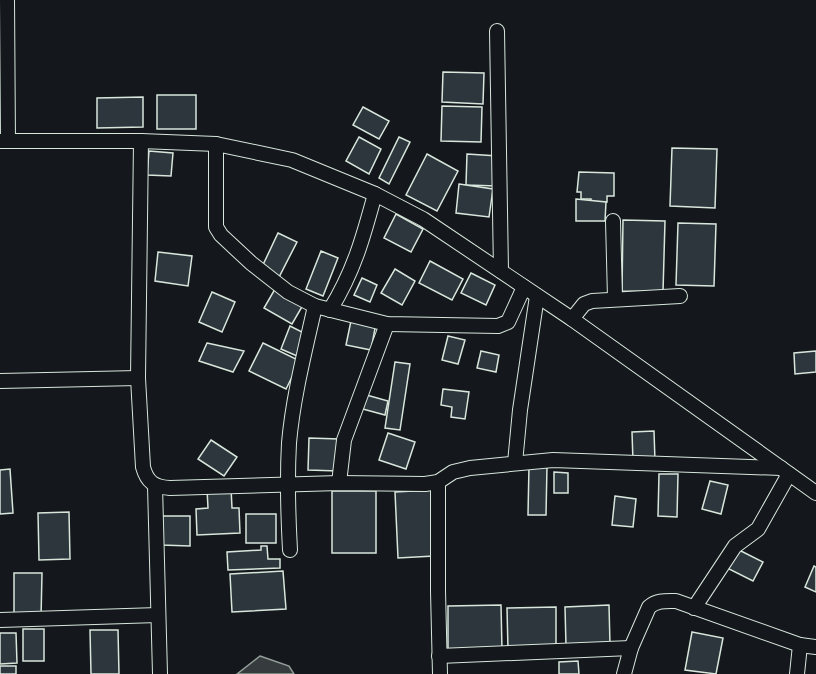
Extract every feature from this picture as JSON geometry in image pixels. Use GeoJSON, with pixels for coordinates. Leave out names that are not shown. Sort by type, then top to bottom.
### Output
{"type":"FeatureCollection","features":[{"type":"Feature","properties":{"kind":"street"},"geometry":{"type":"LineString","coordinates":[[7,0],[4,141],[141,141],[216,144],[292,160],[375,194],[423,219],[501,271],[815,490]]}},
{"type":"Feature","properties":{"kind":"street"},"geometry":{"type":"LineString","coordinates":[[497,31],[501,271]]}},
{"type":"Feature","properties":{"kind":"street"},"geometry":{"type":"LineString","coordinates":[[141,141],[138,378],[143,467],[146,477],[155,486],[170,488],[438,482],[453,472],[463,469],[565,460],[785,471]]}},
{"type":"Feature","properties":{"kind":"street"},"geometry":{"type":"LineString","coordinates":[[216,144],[216,227],[221,235],[250,263],[288,292],[315,306],[387,324],[498,327],[508,322],[524,287]]}},
{"type":"Feature","properties":{"kind":"street"},"geometry":{"type":"LineString","coordinates":[[330,310],[355,264],[375,194]]}},
{"type":"Feature","properties":{"kind":"street"},"geometry":{"type":"LineString","coordinates":[[613,221],[615,298]]}},
{"type":"Feature","properties":{"kind":"street"},"geometry":{"type":"LineString","coordinates":[[515,463],[520,410],[537,296]]}},
{"type":"Feature","properties":{"kind":"street"},"geometry":{"type":"LineString","coordinates":[[572,319],[584,304],[592,301],[680,296]]}},
{"type":"Feature","properties":{"kind":"street"},"geometry":{"type":"LineString","coordinates":[[290,550],[287,484],[289,441],[315,306]]}},
{"type":"Feature","properties":{"kind":"street"},"geometry":{"type":"LineString","coordinates":[[339,483],[344,440],[387,324]]}},
{"type":"Feature","properties":{"kind":"street"},"geometry":{"type":"LineString","coordinates":[[0,381],[138,378]]}},
{"type":"Feature","properties":{"kind":"street"},"geometry":{"type":"LineString","coordinates":[[694,608],[735,546],[758,529],[785,471]]}},
{"type":"Feature","properties":{"kind":"street"},"geometry":{"type":"LineString","coordinates":[[438,482],[440,674]]}},
{"type":"Feature","properties":{"kind":"street"},"geometry":{"type":"LineString","coordinates":[[155,486],[160,674]]}},
{"type":"Feature","properties":{"kind":"street"},"geometry":{"type":"LineString","coordinates":[[624,674],[631,648],[649,607],[666,601],[676,601],[800,645],[816,647]]}},
{"type":"Feature","properties":{"kind":"street"},"geometry":{"type":"LineString","coordinates":[[0,620],[158,615]]}},
{"type":"Feature","properties":{"kind":"street"},"geometry":{"type":"LineString","coordinates":[[797,674],[800,645]]}},
{"type":"Feature","properties":{"kind":"street"},"geometry":{"type":"LineString","coordinates":[[440,656],[631,648]]}},
{"type":"Feature","properties":{"kind":"shaded area"},"geometry":{"type":"Polygon","coordinates":[[[260,656],[289,666],[294,674],[237,674],[260,656]]]}},
{"type":"Feature","properties":{"kind":"building"},"geometry":{"type":"Polygon","coordinates":[[[443,72],[484,73],[483,104],[442,102],[443,72]]]}},
{"type":"Feature","properties":{"kind":"building"},"geometry":{"type":"Polygon","coordinates":[[[157,95],[196,95],[196,129],[157,129],[157,95]]]}},
{"type":"Feature","properties":{"kind":"building"},"geometry":{"type":"Polygon","coordinates":[[[143,97],[143,127],[97,128],[97,98],[143,97]]]}},
{"type":"Feature","properties":{"kind":"building"},"geometry":{"type":"Polygon","coordinates":[[[442,106],[482,107],[481,142],[441,141],[442,106]]]}},
{"type":"Feature","properties":{"kind":"building"},"geometry":{"type":"Polygon","coordinates":[[[363,107],[389,121],[379,139],[353,125],[363,107]]]}},
{"type":"Feature","properties":{"kind":"building"},"geometry":{"type":"Polygon","coordinates":[[[359,137],[381,149],[369,174],[346,161],[359,137]]]}},
{"type":"Feature","properties":{"kind":"building"},"geometry":{"type":"Polygon","coordinates":[[[399,137],[410,142],[389,184],[379,178],[399,137]]]}},
{"type":"Feature","properties":{"kind":"building"},"geometry":{"type":"Polygon","coordinates":[[[672,148],[717,149],[715,208],[670,206],[672,148]]]}},
{"type":"Feature","properties":{"kind":"building"},"geometry":{"type":"Polygon","coordinates":[[[149,151],[173,153],[171,176],[147,175],[149,151]]]}},
{"type":"Feature","properties":{"kind":"building"},"geometry":{"type":"Polygon","coordinates":[[[427,154],[458,171],[437,211],[406,195],[427,154]]]}},
{"type":"Feature","properties":{"kind":"building"},"geometry":{"type":"Polygon","coordinates":[[[467,154],[498,156],[497,186],[466,185],[467,154]]]}},
{"type":"Feature","properties":{"kind":"building"},"geometry":{"type":"Polygon","coordinates":[[[579,172],[614,173],[614,196],[607,196],[607,202],[591,202],[591,199],[581,199],[581,192],[577,192],[579,172]]]}},
{"type":"Feature","properties":{"kind":"building"},"geometry":{"type":"Polygon","coordinates":[[[459,184],[493,189],[489,217],[456,213],[459,184]]]}},
{"type":"Feature","properties":{"kind":"building"},"geometry":{"type":"Polygon","coordinates":[[[576,199],[606,202],[605,221],[576,221],[576,199]]]}},
{"type":"Feature","properties":{"kind":"building"},"geometry":{"type":"Polygon","coordinates":[[[396,214],[423,229],[411,252],[384,238],[396,214]]]}},
{"type":"Feature","properties":{"kind":"building"},"geometry":{"type":"Polygon","coordinates":[[[623,220],[665,221],[663,292],[622,291],[623,220]]]}},
{"type":"Feature","properties":{"kind":"building"},"geometry":{"type":"Polygon","coordinates":[[[678,223],[716,224],[714,286],[676,285],[678,223]]]}},
{"type":"Feature","properties":{"kind":"building"},"geometry":{"type":"Polygon","coordinates":[[[278,233],[297,242],[277,281],[261,269],[278,233]]]}},
{"type":"Feature","properties":{"kind":"building"},"geometry":{"type":"Polygon","coordinates":[[[321,251],[338,258],[323,296],[306,289],[321,251]]]}},
{"type":"Feature","properties":{"kind":"building"},"geometry":{"type":"Polygon","coordinates":[[[158,252],[192,256],[188,286],[155,281],[158,252]]]}},
{"type":"Feature","properties":{"kind":"building"},"geometry":{"type":"Polygon","coordinates":[[[430,261],[463,279],[452,300],[419,283],[430,261]]]}},
{"type":"Feature","properties":{"kind":"building"},"geometry":{"type":"Polygon","coordinates":[[[395,269],[415,281],[402,305],[381,293],[395,269]]]}},
{"type":"Feature","properties":{"kind":"building"},"geometry":{"type":"Polygon","coordinates":[[[471,273],[495,285],[486,305],[461,293],[471,273]]]}},
{"type":"Feature","properties":{"kind":"building"},"geometry":{"type":"Polygon","coordinates":[[[362,278],[377,285],[370,302],[354,295],[362,278]]]}},
{"type":"Feature","properties":{"kind":"building"},"geometry":{"type":"Polygon","coordinates":[[[275,289],[303,305],[292,324],[264,308],[275,289]]]}},
{"type":"Feature","properties":{"kind":"building"},"geometry":{"type":"Polygon","coordinates":[[[212,292],[235,302],[222,332],[199,322],[212,292]]]}},
{"type":"Feature","properties":{"kind":"building"},"geometry":{"type":"Polygon","coordinates":[[[352,316],[376,323],[371,350],[346,345],[352,316]]]}},
{"type":"Feature","properties":{"kind":"building"},"geometry":{"type":"Polygon","coordinates":[[[290,326],[306,334],[297,356],[281,349],[290,326]]]}},
{"type":"Feature","properties":{"kind":"building"},"geometry":{"type":"Polygon","coordinates":[[[448,336],[465,340],[458,364],[442,360],[448,336]]]}},
{"type":"Feature","properties":{"kind":"building"},"geometry":{"type":"Polygon","coordinates":[[[207,343],[244,351],[233,372],[199,361],[207,343]]]}},
{"type":"Feature","properties":{"kind":"building"},"geometry":{"type":"Polygon","coordinates":[[[263,343],[300,361],[286,389],[249,371],[263,343]]]}},
{"type":"Feature","properties":{"kind":"building"},"geometry":{"type":"Polygon","coordinates":[[[481,351],[499,355],[496,372],[477,368],[481,351]]]}},
{"type":"Feature","properties":{"kind":"building"},"geometry":{"type":"Polygon","coordinates":[[[816,351],[816,372],[795,374],[794,353],[816,351]]]}},
{"type":"Feature","properties":{"kind":"building"},"geometry":{"type":"Polygon","coordinates":[[[395,362],[410,364],[400,430],[385,428],[395,362]]]}},
{"type":"Feature","properties":{"kind":"building"},"geometry":{"type":"Polygon","coordinates":[[[443,389],[469,392],[465,419],[451,417],[452,407],[441,405],[443,389]]]}},
{"type":"Feature","properties":{"kind":"building"},"geometry":{"type":"Polygon","coordinates":[[[363,394],[388,401],[385,415],[359,408],[363,394]]]}},
{"type":"Feature","properties":{"kind":"building"},"geometry":{"type":"Polygon","coordinates":[[[654,431],[655,461],[633,462],[632,432],[654,431]]]}},
{"type":"Feature","properties":{"kind":"building"},"geometry":{"type":"Polygon","coordinates":[[[388,433],[415,442],[406,469],[379,460],[388,433]]]}},
{"type":"Feature","properties":{"kind":"building"},"geometry":{"type":"Polygon","coordinates":[[[309,438],[339,439],[338,471],[308,470],[309,438]]]}},
{"type":"Feature","properties":{"kind":"building"},"geometry":{"type":"Polygon","coordinates":[[[211,440],[237,457],[224,476],[198,459],[211,440]]]}},
{"type":"Feature","properties":{"kind":"building"},"geometry":{"type":"Polygon","coordinates":[[[529,466],[547,466],[546,515],[528,515],[529,466]]]}},
{"type":"Feature","properties":{"kind":"building"},"geometry":{"type":"Polygon","coordinates":[[[10,469],[13,513],[0,514],[0,470],[10,469]]]}},
{"type":"Feature","properties":{"kind":"building"},"geometry":{"type":"Polygon","coordinates":[[[554,472],[568,473],[568,493],[554,493],[554,472]]]}},
{"type":"Feature","properties":{"kind":"building"},"geometry":{"type":"Polygon","coordinates":[[[659,474],[678,474],[677,517],[658,516],[659,474]]]}},
{"type":"Feature","properties":{"kind":"building"},"geometry":{"type":"Polygon","coordinates":[[[710,481],[728,485],[721,514],[702,509],[710,481]]]}},
{"type":"Feature","properties":{"kind":"building"},"geometry":{"type":"Polygon","coordinates":[[[231,488],[232,508],[239,508],[240,533],[197,535],[196,509],[208,508],[207,489],[231,488]]]}},
{"type":"Feature","properties":{"kind":"building"},"geometry":{"type":"Polygon","coordinates":[[[431,490],[434,556],[398,558],[395,492],[431,490]]]}},
{"type":"Feature","properties":{"kind":"building"},"geometry":{"type":"Polygon","coordinates":[[[332,491],[376,491],[376,553],[332,553],[332,491]]]}},
{"type":"Feature","properties":{"kind":"building"},"geometry":{"type":"Polygon","coordinates":[[[615,496],[636,499],[633,527],[612,525],[615,496]]]}},
{"type":"Feature","properties":{"kind":"building"},"geometry":{"type":"Polygon","coordinates":[[[69,512],[70,559],[39,560],[38,513],[69,512]]]}},
{"type":"Feature","properties":{"kind":"building"},"geometry":{"type":"Polygon","coordinates":[[[246,514],[276,514],[276,543],[246,543],[246,514]]]}},
{"type":"Feature","properties":{"kind":"building"},"geometry":{"type":"Polygon","coordinates":[[[162,516],[190,516],[190,546],[161,545],[162,516]]]}},
{"type":"Feature","properties":{"kind":"building"},"geometry":{"type":"Polygon","coordinates":[[[261,546],[267,546],[268,559],[280,559],[280,568],[228,570],[227,552],[261,550],[261,546]]]}},
{"type":"Feature","properties":{"kind":"building"},"geometry":{"type":"Polygon","coordinates":[[[737,549],[763,562],[753,581],[727,568],[737,549]]]}},
{"type":"Feature","properties":{"kind":"building"},"geometry":{"type":"Polygon","coordinates":[[[814,566],[816,567],[816,592],[805,587],[814,566]]]}},
{"type":"Feature","properties":{"kind":"building"},"geometry":{"type":"Polygon","coordinates":[[[283,571],[286,609],[232,612],[230,574],[283,571]]]}},
{"type":"Feature","properties":{"kind":"building"},"geometry":{"type":"Polygon","coordinates":[[[14,573],[42,573],[41,618],[14,617],[14,573]]]}},
{"type":"Feature","properties":{"kind":"building"},"geometry":{"type":"Polygon","coordinates":[[[501,605],[502,650],[448,651],[448,606],[501,605]]]}},
{"type":"Feature","properties":{"kind":"building"},"geometry":{"type":"Polygon","coordinates":[[[609,605],[610,645],[566,646],[565,607],[609,605]]]}},
{"type":"Feature","properties":{"kind":"building"},"geometry":{"type":"Polygon","coordinates":[[[556,607],[556,649],[508,650],[507,608],[556,607]]]}},
{"type":"Feature","properties":{"kind":"building"},"geometry":{"type":"Polygon","coordinates":[[[23,629],[44,629],[44,661],[23,661],[23,629]]]}},
{"type":"Feature","properties":{"kind":"building"},"geometry":{"type":"Polygon","coordinates":[[[90,630],[118,630],[119,674],[91,674],[90,630]]]}},
{"type":"Feature","properties":{"kind":"building"},"geometry":{"type":"Polygon","coordinates":[[[692,632],[723,638],[716,674],[685,670],[692,632]]]}},
{"type":"Feature","properties":{"kind":"building"},"geometry":{"type":"Polygon","coordinates":[[[0,633],[16,633],[17,663],[0,664],[0,633]]]}},
{"type":"Feature","properties":{"kind":"building"},"geometry":{"type":"Polygon","coordinates":[[[578,661],[579,674],[559,674],[559,662],[578,661]]]}},
{"type":"Feature","properties":{"kind":"building"},"geometry":{"type":"Polygon","coordinates":[[[0,666],[16,666],[16,674],[0,674],[0,666]]]}}]}
